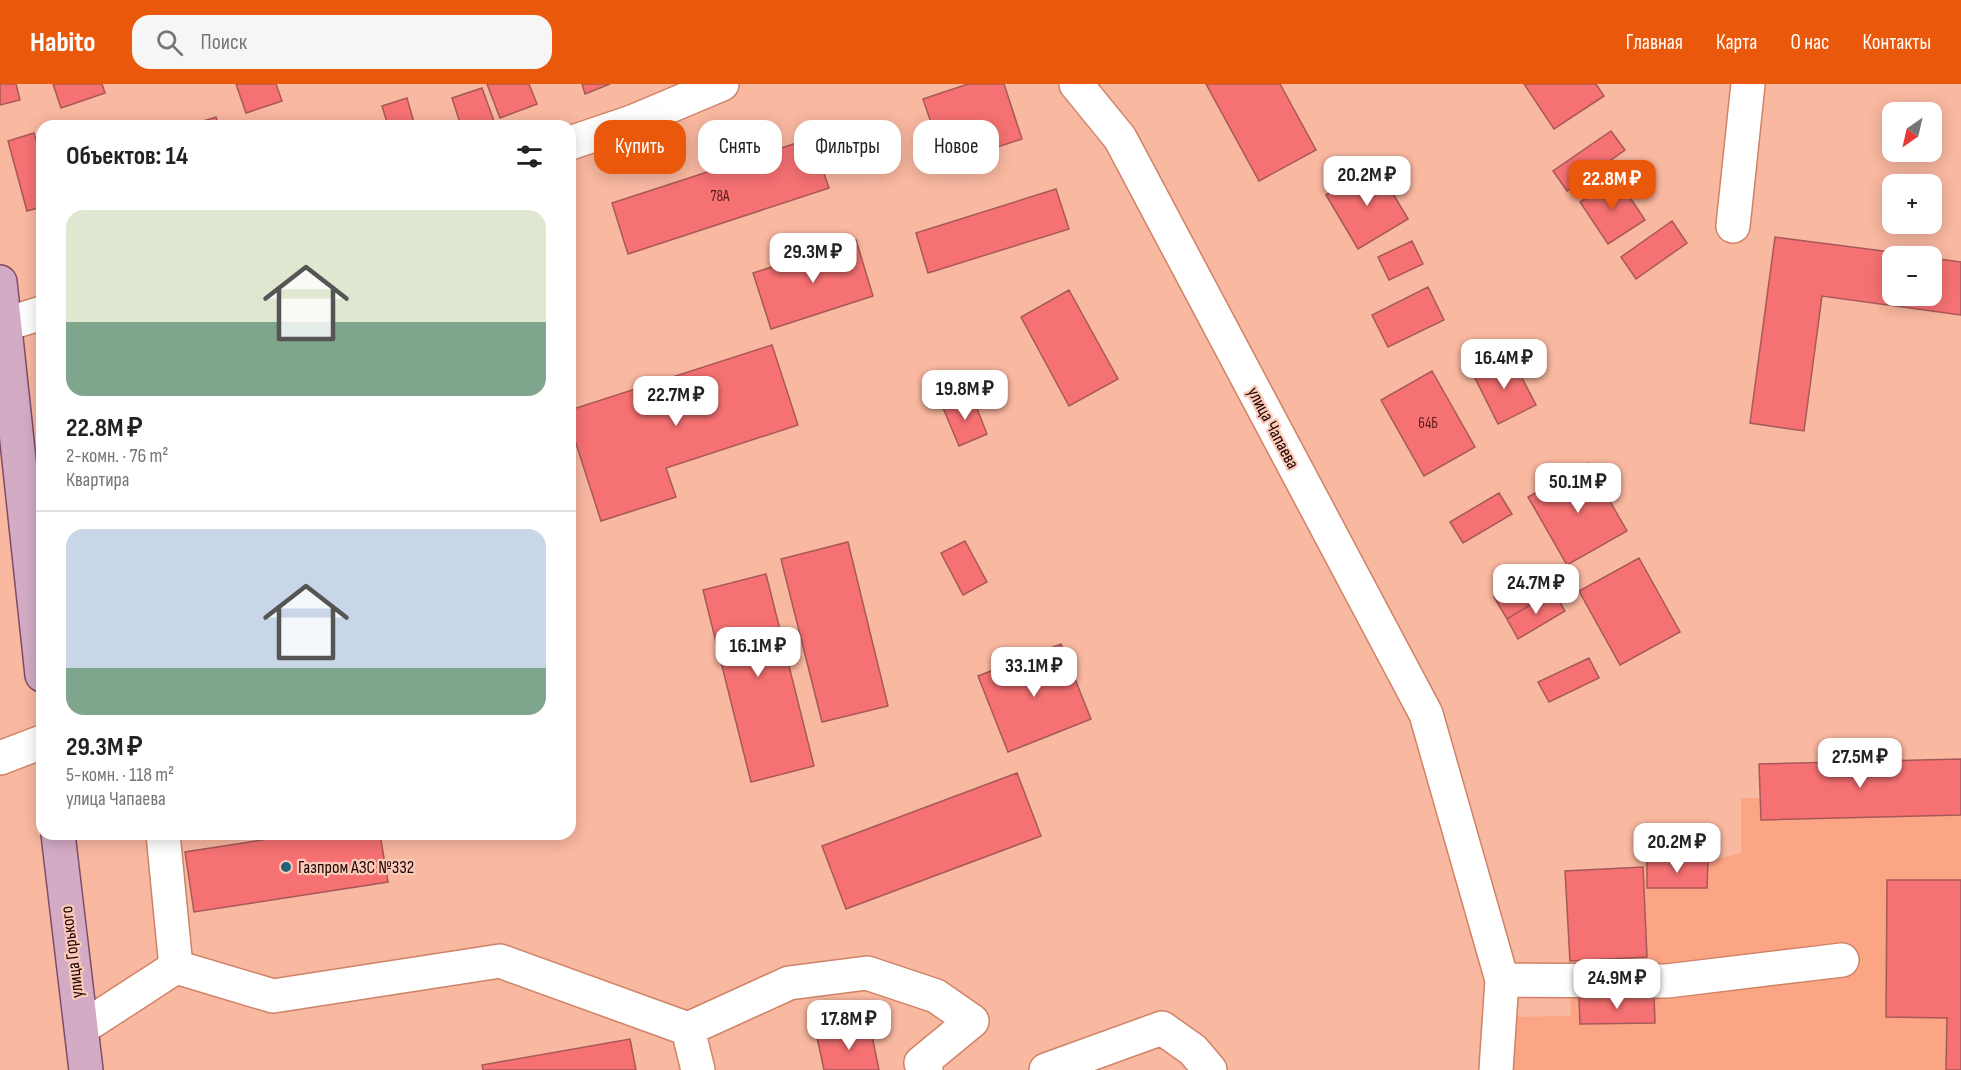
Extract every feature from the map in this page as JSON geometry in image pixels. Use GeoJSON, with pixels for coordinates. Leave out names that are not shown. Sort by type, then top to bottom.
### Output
{"type":"FeatureCollection","features":[{"type":"Feature","properties":{"kind":"main road"},"geometry":{"type":"LineString","coordinates":[[0,282],[36,621]]}},
{"type":"Feature","properties":{"kind":"main road","name":"улица Горького"},"geometry":{"type":"LineString","coordinates":[[59,840],[86,1070]]}},
{"type":"Feature","properties":{"kind":"street"},"geometry":{"type":"LineString","coordinates":[[576,141],[632,122],[722,84]]}},
{"type":"Feature","properties":{"kind":"street","name":"улица Чапаева"},"geometry":{"type":"LineString","coordinates":[[1076,84],[1120,138],[1426,714],[1502,980],[1496,1070]]}},
{"type":"Feature","properties":{"kind":"street"},"geometry":{"type":"LineString","coordinates":[[1733,226],[1748,84]]}},
{"type":"Feature","properties":{"kind":"street"},"geometry":{"type":"LineString","coordinates":[[3,325],[36,316]]}},
{"type":"Feature","properties":{"kind":"street"},"geometry":{"type":"LineString","coordinates":[[0,758],[36,744]]}},
{"type":"Feature","properties":{"kind":"street"},"geometry":{"type":"LineString","coordinates":[[164,840],[176,967]]}},
{"type":"Feature","properties":{"kind":"street"},"geometry":{"type":"LineString","coordinates":[[1502,980],[1666,981],[1842,960]]}},
{"type":"Feature","properties":{"kind":"street"},"geometry":{"type":"LineString","coordinates":[[81,1028],[176,967],[273,996],[500,961],[688,1029],[789,983],[867,973],[936,996],[972,1021],[921,1063],[926,1070]]}},
{"type":"Feature","properties":{"kind":"street"},"geometry":{"type":"LineString","coordinates":[[1046,1070],[1162,1028],[1193,1050],[1210,1070]]}},
{"type":"Feature","properties":{"kind":"street"},"geometry":{"type":"LineString","coordinates":[[688,1029],[698,1070]]}},
{"type":"Feature","properties":{"kind":"shaded area"},"geometry":{"type":"Polygon","coordinates":[[[1961,759],[1961,1070],[1510,1070],[1510,1017],[1571,1016],[1565,871],[1643,867],[1647,860],[1708,861],[1741,853],[1741,798],[1760,798],[1759,764],[1961,759]]]}},
{"type":"Feature","properties":{"kind":"building"},"geometry":{"type":"Polygon","coordinates":[[[0,84],[16,84],[20,100],[0,105],[0,84]]]}},
{"type":"Feature","properties":{"kind":"building"},"geometry":{"type":"Polygon","coordinates":[[[53,84],[102,84],[105,93],[61,108],[53,84]]]}},
{"type":"Feature","properties":{"kind":"building"},"geometry":{"type":"Polygon","coordinates":[[[236,84],[276,84],[282,101],[246,113],[236,84]]]}},
{"type":"Feature","properties":{"kind":"building"},"geometry":{"type":"Polygon","coordinates":[[[487,84],[529,84],[537,104],[500,118],[487,84]]]}},
{"type":"Feature","properties":{"kind":"building"},"geometry":{"type":"Polygon","coordinates":[[[582,84],[610,84],[585,94],[582,84]]]}},
{"type":"Feature","properties":{"kind":"building"},"geometry":{"type":"Polygon","coordinates":[[[968,84],[1004,84],[1022,139],[999,146],[999,120],[930,120],[923,99],[968,84]]]}},
{"type":"Feature","properties":{"kind":"building"},"geometry":{"type":"Polygon","coordinates":[[[1206,84],[1280,84],[1316,150],[1259,181],[1206,84]]]}},
{"type":"Feature","properties":{"kind":"building"},"geometry":{"type":"Polygon","coordinates":[[[1524,84],[1596,84],[1604,96],[1554,129],[1524,84]]]}},
{"type":"Feature","properties":{"kind":"building"},"geometry":{"type":"Polygon","coordinates":[[[482,88],[494,120],[459,120],[452,98],[482,88]]]}},
{"type":"Feature","properties":{"kind":"building"},"geometry":{"type":"Polygon","coordinates":[[[407,98],[413,120],[386,120],[382,106],[407,98]]]}},
{"type":"Feature","properties":{"kind":"building"},"geometry":{"type":"Polygon","coordinates":[[[1611,131],[1625,150],[1567,191],[1553,171],[1611,131]]]}},
{"type":"Feature","properties":{"kind":"building"},"geometry":{"type":"Polygon","coordinates":[[[34,133],[36,140],[36,209],[27,211],[8,141],[34,133]]]}},
{"type":"Feature","properties":{"kind":"building"},"geometry":{"type":"Polygon","coordinates":[[[794,144],[794,174],[824,174],[829,188],[628,254],[612,203],[701,174],[782,174],[782,148],[794,144]]]}},
{"type":"Feature","properties":{"kind":"building"},"geometry":{"type":"Polygon","coordinates":[[[1376,165],[1408,219],[1358,249],[1326,195],[1376,165]]]}},
{"type":"Feature","properties":{"kind":"building"},"geometry":{"type":"Polygon","coordinates":[[[1617,178],[1645,220],[1608,244],[1580,202],[1617,178]]]}},
{"type":"Feature","properties":{"kind":"building"},"geometry":{"type":"Polygon","coordinates":[[[1056,189],[1069,229],[928,273],[916,233],[1056,189]]]}},
{"type":"Feature","properties":{"kind":"building"},"geometry":{"type":"Polygon","coordinates":[[[1672,221],[1687,243],[1636,279],[1621,257],[1672,221]]]}},
{"type":"Feature","properties":{"kind":"building"},"geometry":{"type":"Polygon","coordinates":[[[1775,237],[1882,251],[1882,304],[1822,296],[1804,431],[1750,423],[1775,237]]]}},
{"type":"Feature","properties":{"kind":"building"},"geometry":{"type":"Polygon","coordinates":[[[856,240],[873,296],[771,329],[753,273],[856,240]]]}},
{"type":"Feature","properties":{"kind":"building"},"geometry":{"type":"Polygon","coordinates":[[[1412,241],[1423,264],[1389,280],[1378,257],[1412,241]]]}},
{"type":"Feature","properties":{"kind":"building"},"geometry":{"type":"Polygon","coordinates":[[[1942,259],[1961,262],[1961,315],[1895,306],[1942,306],[1942,259]]]}},
{"type":"Feature","properties":{"kind":"building"},"geometry":{"type":"Polygon","coordinates":[[[1428,287],[1444,320],[1388,347],[1372,315],[1428,287]]]}},
{"type":"Feature","properties":{"kind":"building"},"geometry":{"type":"Polygon","coordinates":[[[1069,290],[1118,379],[1069,406],[1021,317],[1069,290]]]}},
{"type":"Feature","properties":{"kind":"building"},"geometry":{"type":"Polygon","coordinates":[[[772,345],[798,425],[666,468],[676,497],[601,521],[576,444],[576,408],[772,345]]]}},
{"type":"Feature","properties":{"kind":"building"},"geometry":{"type":"Polygon","coordinates":[[[1510,355],[1536,405],[1498,424],[1473,374],[1510,355]]]}},
{"type":"Feature","properties":{"kind":"building"},"geometry":{"type":"Polygon","coordinates":[[[1432,371],[1475,447],[1424,476],[1381,400],[1432,371]]]}},
{"type":"Feature","properties":{"kind":"building"},"geometry":{"type":"Polygon","coordinates":[[[972,396],[987,434],[959,446],[943,408],[972,396]]]}},
{"type":"Feature","properties":{"kind":"building"},"geometry":{"type":"Polygon","coordinates":[[[1588,463],[1627,531],[1567,565],[1528,497],[1588,463]]]}},
{"type":"Feature","properties":{"kind":"building"},"geometry":{"type":"Polygon","coordinates":[[[1499,493],[1512,514],[1463,543],[1450,522],[1499,493]]]}},
{"type":"Feature","properties":{"kind":"building"},"geometry":{"type":"Polygon","coordinates":[[[965,541],[987,582],[963,595],[941,553],[965,541]]]}},
{"type":"Feature","properties":{"kind":"building"},"geometry":{"type":"Polygon","coordinates":[[[848,542],[888,706],[822,722],[781,559],[848,542]]]}},
{"type":"Feature","properties":{"kind":"building"},"geometry":{"type":"Polygon","coordinates":[[[1639,558],[1680,632],[1620,665],[1579,591],[1639,558]]]}},
{"type":"Feature","properties":{"kind":"building"},"geometry":{"type":"Polygon","coordinates":[[[1540,569],[1553,591],[1507,619],[1494,597],[1540,569]]]}},
{"type":"Feature","properties":{"kind":"building"},"geometry":{"type":"Polygon","coordinates":[[[766,574],[814,766],[751,782],[703,590],[766,574]]]}},
{"type":"Feature","properties":{"kind":"building"},"geometry":{"type":"Polygon","coordinates":[[[1553,591],[1565,611],[1518,639],[1507,619],[1553,591]]]}},
{"type":"Feature","properties":{"kind":"building"},"geometry":{"type":"Polygon","coordinates":[[[1061,644],[1091,719],[1008,752],[978,676],[1061,644]]]}},
{"type":"Feature","properties":{"kind":"building"},"geometry":{"type":"Polygon","coordinates":[[[1589,658],[1599,678],[1549,702],[1538,682],[1589,658]]]}},
{"type":"Feature","properties":{"kind":"building"},"geometry":{"type":"Polygon","coordinates":[[[1961,759],[1961,815],[1761,820],[1759,764],[1961,759]]]}},
{"type":"Feature","properties":{"kind":"building"},"geometry":{"type":"Polygon","coordinates":[[[1017,773],[1041,836],[846,909],[822,846],[1017,773]]]}},
{"type":"Feature","properties":{"kind":"building","name":"Газпром АЗС №332"},"geometry":{"type":"Polygon","coordinates":[[[262,840],[381,840],[388,882],[194,912],[185,852],[262,840]]]}},
{"type":"Feature","properties":{"kind":"building"},"geometry":{"type":"Polygon","coordinates":[[[1647,860],[1708,861],[1707,888],[1647,888],[1647,860]]]}},
{"type":"Feature","properties":{"kind":"building"},"geometry":{"type":"Polygon","coordinates":[[[1643,867],[1647,957],[1570,961],[1565,871],[1643,867]]]}},
{"type":"Feature","properties":{"kind":"building"},"geometry":{"type":"Polygon","coordinates":[[[1887,880],[1961,880],[1961,1070],[1946,1070],[1947,1018],[1886,1017],[1887,880]]]}},
{"type":"Feature","properties":{"kind":"building"},"geometry":{"type":"Polygon","coordinates":[[[1654,996],[1655,1023],[1580,1024],[1579,997],[1654,996]]]}},
{"type":"Feature","properties":{"kind":"building"},"geometry":{"type":"Polygon","coordinates":[[[870,1026],[879,1070],[824,1070],[817,1037],[870,1026]]]}},
{"type":"Feature","properties":{"kind":"building"},"geometry":{"type":"Polygon","coordinates":[[[630,1039],[636,1070],[483,1070],[482,1065],[630,1039]]]}},
{"type":"Feature","properties":{"kind":"place","name":"Газпром АЗС №332"},"geometry":{"type":"Point","coordinates":[286,867]}}]}
